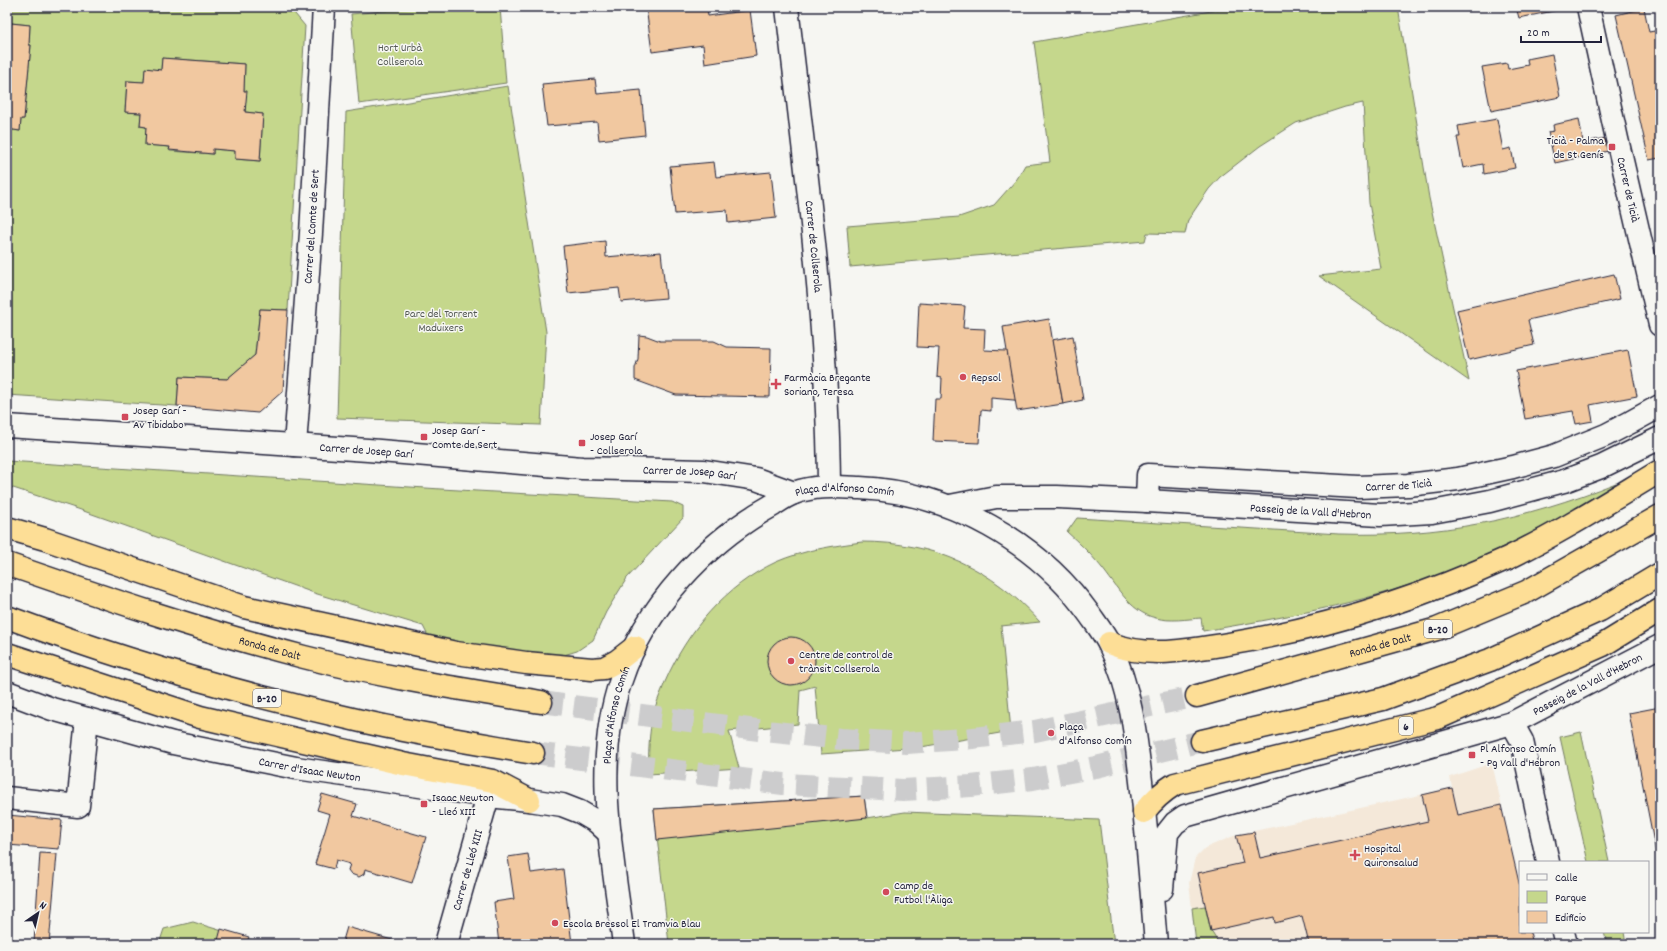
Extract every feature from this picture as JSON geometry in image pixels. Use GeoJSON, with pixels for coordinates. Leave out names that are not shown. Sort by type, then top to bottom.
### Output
{"type":"FeatureCollection","features":[{"type":"Feature","properties":{"kind":"highway"},"geometry":{"type":"LineString","coordinates":[[1109,643],[1133,651],[1166,652],[1246,641],[1321,625],[1358,615],[1432,590],[1508,558],[1543,540],[1660,471]]}},
{"type":"Feature","properties":{"kind":"highway","name":"Ronda de Dalt"},"geometry":{"type":"LineString","coordinates":[[1197,696],[1437,629],[1526,592],[1660,516]]}},
{"type":"Feature","properties":{"kind":"highway"},"geometry":{"type":"LineString","coordinates":[[7,528],[45,539],[244,607],[456,652],[526,662],[592,669],[604,668],[617,661],[634,647]]}},
{"type":"Feature","properties":{"kind":"highway","name":"Ronda de Dalt"},"geometry":{"type":"LineString","coordinates":[[7,564],[181,622],[304,657],[425,683],[541,702]]}},
{"type":"Feature","properties":{"kind":"highway"},"geometry":{"type":"LineString","coordinates":[[1202,741],[1382,699],[1490,660],[1600,610],[1660,574]]}},
{"type":"Feature","properties":{"kind":"highway","name":"6"},"geometry":{"type":"LineString","coordinates":[[1144,812],[1151,802],[1162,792],[1175,784],[1438,718],[1603,645],[1660,610]]}},
{"type":"Feature","properties":{"kind":"highway","name":"B-20"},"geometry":{"type":"LineString","coordinates":[[7,617],[59,636],[251,694],[361,721],[451,739],[533,753]]}},
{"type":"Feature","properties":{"kind":"highway"},"geometry":{"type":"LineString","coordinates":[[7,654],[200,717],[403,764],[493,781],[529,800]]}},
{"type":"Feature","properties":{"kind":"street","name":"Carrer del Comte de Sert"},"geometry":{"type":"LineString","coordinates":[[295,445],[311,233],[324,7]]}},
{"type":"Feature","properties":{"kind":"street","name":"Carrer de Collserola"},"geometry":{"type":"LineString","coordinates":[[787,7],[825,364],[829,435],[829,486]]}},
{"type":"Feature","properties":{"kind":"street","name":"Carrer de Ticià"},"geometry":{"type":"LineString","coordinates":[[1588,7],[1660,325]]}},
{"type":"Feature","properties":{"kind":"street","name":"Carrer de Ticià"},"geometry":{"type":"LineString","coordinates":[[1147,500],[1148,475],[1358,487],[1408,485],[1482,475],[1554,456],[1606,435],[1660,406]]}},
{"type":"Feature","properties":{"kind":"street","name":"Carrer de Josep Garí"},"geometry":{"type":"LineString","coordinates":[[7,426],[295,445],[582,468],[704,471],[756,479],[794,493]]}},
{"type":"Feature","properties":{"kind":"street","name":"Passeig de la Vall d'Hebron"},"geometry":{"type":"LineString","coordinates":[[950,506],[996,497],[1057,497],[1147,500],[1380,515],[1432,512],[1490,501],[1564,481],[1601,467],[1660,438]]}},
{"type":"Feature","properties":{"kind":"street","name":"Plaça d'Alfonso Comín"},"geometry":{"type":"LineString","coordinates":[[624,944],[610,834],[605,774],[608,736],[620,680],[634,647],[664,601],[691,568],[724,538],[758,513],[794,493],[829,486],[870,488],[898,492],[950,506],[984,523],[1014,541],[1053,572],[1075,594],[1109,643],[1117,661],[1126,690],[1138,753],[1157,944]]}},
{"type":"Feature","properties":{"kind":"street","name":"Passeig de la Vall d'Hebron"},"geometry":{"type":"LineString","coordinates":[[1157,944],[1167,833],[1175,823],[1185,816],[1512,723],[1660,646]]}},
{"type":"Feature","properties":{"kind":"street","name":"Carrer d'Isaac Newton"},"geometry":{"type":"LineString","coordinates":[[7,692],[52,709],[173,743],[296,768],[488,796],[562,805],[580,812],[597,822],[610,834]]}},
{"type":"Feature","properties":{"kind":"street"},"geometry":{"type":"LineString","coordinates":[[7,798],[78,806],[87,719]]}},
{"type":"Feature","properties":{"kind":"street"},"geometry":{"type":"LineString","coordinates":[[1512,723],[1522,741],[1548,861]]}},
{"type":"Feature","properties":{"kind":"street","name":"Carrer de Lleó XIII"},"geometry":{"type":"LineString","coordinates":[[446,944],[488,796]]}},
{"type":"Feature","properties":{"kind":"street"},"geometry":{"type":"LineString","coordinates":[[1563,933],[1566,944]]}},
{"type":"Feature","properties":{"kind":"shaded area","name":"Hospital Quironsalud"},"geometry":{"type":"Polygon","coordinates":[[[1492,763],[1519,883],[1519,933],[1530,933],[1533,944],[1196,944],[1189,883],[1195,858],[1205,848],[1236,835],[1452,788],[1450,777],[1492,763]]]}},
{"type":"Feature","properties":{"kind":"green space"},"geometry":{"type":"Polygon","coordinates":[[[7,7],[290,8],[305,26],[288,310],[260,309],[255,355],[227,379],[179,377],[177,406],[7,395],[7,129],[20,131],[21,119],[24,119],[31,45],[29,45],[30,25],[11,23],[9,44],[7,44],[7,7]],[[162,58],[161,70],[145,69],[144,82],[127,81],[125,112],[141,113],[140,126],[146,127],[145,145],[170,147],[170,151],[213,154],[213,149],[235,151],[235,159],[260,161],[263,114],[245,112],[245,64],[162,58]]]}},
{"type":"Feature","properties":{"kind":"green space","name":"Hort Urbà Collserola"},"geometry":{"type":"Polygon","coordinates":[[[426,7],[500,7],[506,83],[359,104],[351,14],[426,7]]]}},
{"type":"Feature","properties":{"kind":"green space"},"geometry":{"type":"Polygon","coordinates":[[[1234,7],[1398,7],[1429,198],[1469,381],[1319,276],[1381,269],[1369,203],[1363,103],[1345,107],[1296,123],[1260,146],[1220,177],[1209,189],[1188,220],[1185,234],[1147,233],[1145,241],[850,267],[847,226],[959,217],[994,205],[1017,179],[1025,165],[1050,162],[1034,42],[1234,7]]]}},
{"type":"Feature","properties":{"kind":"green space","name":"Parc del Torrent Maduixers"},"geometry":{"type":"Polygon","coordinates":[[[508,86],[546,332],[541,425],[337,418],[346,112],[508,86]]]}},
{"type":"Feature","properties":{"kind":"green space"},"geometry":{"type":"Polygon","coordinates":[[[7,461],[441,489],[672,502],[683,507],[683,518],[627,578],[606,612],[593,640],[577,651],[554,658],[524,656],[428,636],[423,626],[314,593],[78,509],[7,486],[7,461]]]}},
{"type":"Feature","properties":{"kind":"green space"},"geometry":{"type":"Polygon","coordinates":[[[1616,483],[1617,486],[1528,535],[1482,557],[1435,576],[1378,595],[1320,609],[1203,631],[1201,618],[1167,620],[1146,615],[1138,610],[1123,595],[1090,554],[1067,532],[1077,518],[1339,534],[1376,534],[1446,529],[1480,524],[1514,516],[1581,496],[1616,483]]]}},
{"type":"Feature","properties":{"kind":"green space"},"geometry":{"type":"Polygon","coordinates":[[[862,542],[889,543],[914,547],[937,553],[960,562],[981,573],[1002,587],[1040,622],[1001,626],[1011,731],[921,747],[821,754],[815,686],[800,690],[798,724],[729,731],[739,768],[649,774],[651,729],[653,714],[657,702],[674,663],[684,645],[710,612],[724,597],[740,584],[757,572],[776,562],[808,551],[862,542]]]}},
{"type":"Feature","properties":{"kind":"green space"},"geometry":{"type":"Polygon","coordinates":[[[1581,732],[1609,861],[1588,861],[1560,737],[1581,732]]]}},
{"type":"Feature","properties":{"kind":"green space","name":"Camp de Futbol l'Àliga"},"geometry":{"type":"Polygon","coordinates":[[[864,796],[867,818],[905,812],[1099,820],[1114,944],[669,944],[654,809],[864,796]]]}},
{"type":"Feature","properties":{"kind":"green space"},"geometry":{"type":"Polygon","coordinates":[[[1205,906],[1211,931],[1219,944],[1196,944],[1192,908],[1205,906]]]}},
{"type":"Feature","properties":{"kind":"green space"},"geometry":{"type":"Polygon","coordinates":[[[193,922],[265,944],[159,944],[164,929],[193,922]]]}},
{"type":"Feature","properties":{"kind":"green space"},"geometry":{"type":"Polygon","coordinates":[[[1604,933],[1624,933],[1626,944],[1607,944],[1604,933]]]}},
{"type":"Feature","properties":{"kind":"building"},"geometry":{"type":"Polygon","coordinates":[[[646,7],[707,7],[708,16],[750,10],[756,56],[705,64],[703,45],[652,52],[646,7]]]}},
{"type":"Feature","properties":{"kind":"building"},"geometry":{"type":"Polygon","coordinates":[[[1516,7],[1573,7],[1519,18],[1516,7]]]}},
{"type":"Feature","properties":{"kind":"building"},"geometry":{"type":"Polygon","coordinates":[[[1644,8],[1649,32],[1660,30],[1660,158],[1649,160],[1616,15],[1644,8]]]}},
{"type":"Feature","properties":{"kind":"building"},"geometry":{"type":"Polygon","coordinates":[[[11,23],[30,25],[29,45],[31,45],[24,119],[21,119],[20,131],[7,129],[7,44],[9,44],[11,23]]]}},
{"type":"Feature","properties":{"kind":"building"},"geometry":{"type":"Polygon","coordinates":[[[1552,54],[1560,97],[1491,111],[1482,67],[1507,63],[1508,69],[1528,65],[1527,59],[1552,54]]]}},
{"type":"Feature","properties":{"kind":"building"},"geometry":{"type":"Polygon","coordinates":[[[162,58],[245,64],[244,91],[247,91],[245,112],[263,114],[260,161],[235,159],[235,151],[213,149],[213,154],[169,150],[170,147],[145,145],[146,127],[140,126],[141,113],[125,112],[127,81],[144,82],[145,68],[161,70],[162,58]]]}},
{"type":"Feature","properties":{"kind":"building"},"geometry":{"type":"Polygon","coordinates":[[[595,79],[597,94],[641,90],[645,135],[599,140],[597,122],[547,126],[542,84],[595,79]]]}},
{"type":"Feature","properties":{"kind":"building"},"geometry":{"type":"Polygon","coordinates":[[[1497,119],[1503,150],[1511,148],[1515,168],[1484,174],[1483,164],[1463,168],[1457,137],[1460,137],[1458,126],[1497,119]]]}},
{"type":"Feature","properties":{"kind":"building"},"geometry":{"type":"Polygon","coordinates":[[[1579,119],[1583,142],[1606,138],[1608,151],[1555,163],[1548,132],[1554,131],[1553,125],[1579,119]]]}},
{"type":"Feature","properties":{"kind":"building"},"geometry":{"type":"Polygon","coordinates":[[[714,162],[716,177],[771,172],[776,218],[728,223],[727,210],[675,214],[670,166],[714,162]]]}},
{"type":"Feature","properties":{"kind":"building"},"geometry":{"type":"Polygon","coordinates":[[[605,241],[606,257],[661,252],[666,298],[621,302],[619,288],[568,293],[563,246],[605,241]]]}},
{"type":"Feature","properties":{"kind":"building"},"geometry":{"type":"Polygon","coordinates":[[[1614,274],[1620,299],[1528,320],[1534,345],[1469,360],[1457,310],[1614,274]]]}},
{"type":"Feature","properties":{"kind":"building"},"geometry":{"type":"Polygon","coordinates":[[[919,303],[965,306],[963,328],[985,329],[984,350],[1028,352],[1025,401],[991,398],[991,411],[981,410],[979,443],[933,441],[935,399],[941,399],[942,378],[937,377],[939,348],[917,347],[919,303]]]}},
{"type":"Feature","properties":{"kind":"building"},"geometry":{"type":"Polygon","coordinates":[[[260,309],[288,310],[283,391],[258,413],[177,406],[179,377],[227,379],[255,355],[260,309]]]}},
{"type":"Feature","properties":{"kind":"building"},"geometry":{"type":"Polygon","coordinates":[[[1049,319],[1063,404],[1017,411],[1003,327],[1049,319]]]}},
{"type":"Feature","properties":{"kind":"building"},"geometry":{"type":"Polygon","coordinates":[[[639,335],[647,336],[660,341],[714,341],[727,347],[771,348],[770,397],[676,395],[635,380],[639,335]]]}},
{"type":"Feature","properties":{"kind":"building"},"geometry":{"type":"Polygon","coordinates":[[[1073,336],[1083,400],[1063,404],[1052,340],[1073,336]]]}},
{"type":"Feature","properties":{"kind":"building"},"geometry":{"type":"Polygon","coordinates":[[[1628,350],[1637,396],[1590,405],[1593,421],[1576,424],[1573,411],[1525,419],[1516,371],[1628,350]]]}},
{"type":"Feature","properties":{"kind":"building","name":"Centre de control de trànsit Collserola"},"geometry":{"type":"Polygon","coordinates":[[[791,637],[800,639],[808,644],[813,652],[815,661],[813,670],[808,678],[800,683],[791,685],[782,683],[774,678],[769,670],[767,661],[769,652],[774,644],[782,639],[791,637]]]}},
{"type":"Feature","properties":{"kind":"building"},"geometry":{"type":"Polygon","coordinates":[[[1660,707],[1660,874],[1629,713],[1660,707]]]}},
{"type":"Feature","properties":{"kind":"building","name":"Hospital Quironsalud"},"geometry":{"type":"Polygon","coordinates":[[[1452,788],[1458,815],[1501,805],[1519,883],[1519,933],[1530,933],[1533,944],[1309,944],[1302,916],[1275,923],[1274,917],[1211,931],[1198,873],[1243,863],[1236,835],[1254,832],[1260,858],[1428,821],[1422,795],[1452,788]]]}},
{"type":"Feature","properties":{"kind":"building"},"geometry":{"type":"Polygon","coordinates":[[[322,794],[357,804],[353,816],[426,837],[412,883],[365,869],[364,874],[359,877],[351,874],[348,870],[350,864],[336,860],[334,869],[315,864],[330,814],[317,810],[322,794]]]}},
{"type":"Feature","properties":{"kind":"building"},"geometry":{"type":"Polygon","coordinates":[[[864,796],[867,818],[657,840],[654,809],[864,796]]]}},
{"type":"Feature","properties":{"kind":"building"},"geometry":{"type":"Polygon","coordinates":[[[7,815],[62,820],[59,849],[7,845],[7,815]]]}},
{"type":"Feature","properties":{"kind":"building"},"geometry":{"type":"Polygon","coordinates":[[[40,853],[57,854],[49,944],[34,943],[40,853]]]}},
{"type":"Feature","properties":{"kind":"building"},"geometry":{"type":"Polygon","coordinates":[[[528,854],[531,873],[563,869],[572,944],[499,944],[494,902],[514,899],[508,857],[528,854]]]}},
{"type":"Feature","properties":{"kind":"building"},"geometry":{"type":"Polygon","coordinates":[[[347,927],[399,942],[398,944],[342,944],[347,927]]]}},
{"type":"Feature","properties":{"kind":"building"},"geometry":{"type":"Polygon","coordinates":[[[221,929],[249,937],[246,944],[217,944],[221,929]]]}},
{"type":"Feature","properties":{"kind":"building"},"geometry":{"type":"Polygon","coordinates":[[[23,942],[34,943],[49,944],[22,944],[23,942]]]}},
{"type":"Feature","properties":{"kind":"tunnel"},"geometry":{"type":"LineString","coordinates":[[541,702],[766,731],[841,739],[907,743],[964,739],[1035,731],[1197,696]]}},
{"type":"Feature","properties":{"kind":"tunnel"},"geometry":{"type":"LineString","coordinates":[[533,753],[783,784],[903,790],[971,786],[1033,779],[1096,767],[1202,741]]}},
{"type":"Feature","properties":{"kind":"place","name":"Ticià - Palma de St Genís"},"geometry":{"type":"Point","coordinates":[1612,147]}},
{"type":"Feature","properties":{"kind":"place","name":"Repsol"},"geometry":{"type":"Point","coordinates":[963,377]}},
{"type":"Feature","properties":{"kind":"place","name":"Farmàcia Bregante Soriano, Teresa"},"geometry":{"type":"Point","coordinates":[776,384]}},
{"type":"Feature","properties":{"kind":"place","name":"Josep Garí - Av Tibidabo"},"geometry":{"type":"Point","coordinates":[125,417]}},
{"type":"Feature","properties":{"kind":"place","name":"Josep Garí - Comte de Sert"},"geometry":{"type":"Point","coordinates":[424,437]}},
{"type":"Feature","properties":{"kind":"place","name":"Josep Garí - Collserola"},"geometry":{"type":"Point","coordinates":[582,443]}},
{"type":"Feature","properties":{"kind":"place","name":"Centre de control de trànsit Collserola"},"geometry":{"type":"Point","coordinates":[791,661]}},
{"type":"Feature","properties":{"kind":"place","name":"Plaça d'Alfonso Comín"},"geometry":{"type":"Point","coordinates":[1051,733]}},
{"type":"Feature","properties":{"kind":"place","name":"Pl Alfonso Comín - Pg Vall d'Hebron"},"geometry":{"type":"Point","coordinates":[1472,755]}},
{"type":"Feature","properties":{"kind":"place","name":"Isaac Newton - Lleó XIII"},"geometry":{"type":"Point","coordinates":[424,804]}},
{"type":"Feature","properties":{"kind":"place","name":"Hospital Quironsalud"},"geometry":{"type":"Point","coordinates":[1355,855]}},
{"type":"Feature","properties":{"kind":"place","name":"Camp de Futbol l'Àliga"},"geometry":{"type":"Point","coordinates":[886,892]}},
{"type":"Feature","properties":{"kind":"place","name":"Escola Bressol El Tramvia Blau"},"geometry":{"type":"Point","coordinates":[555,923]}}]}
